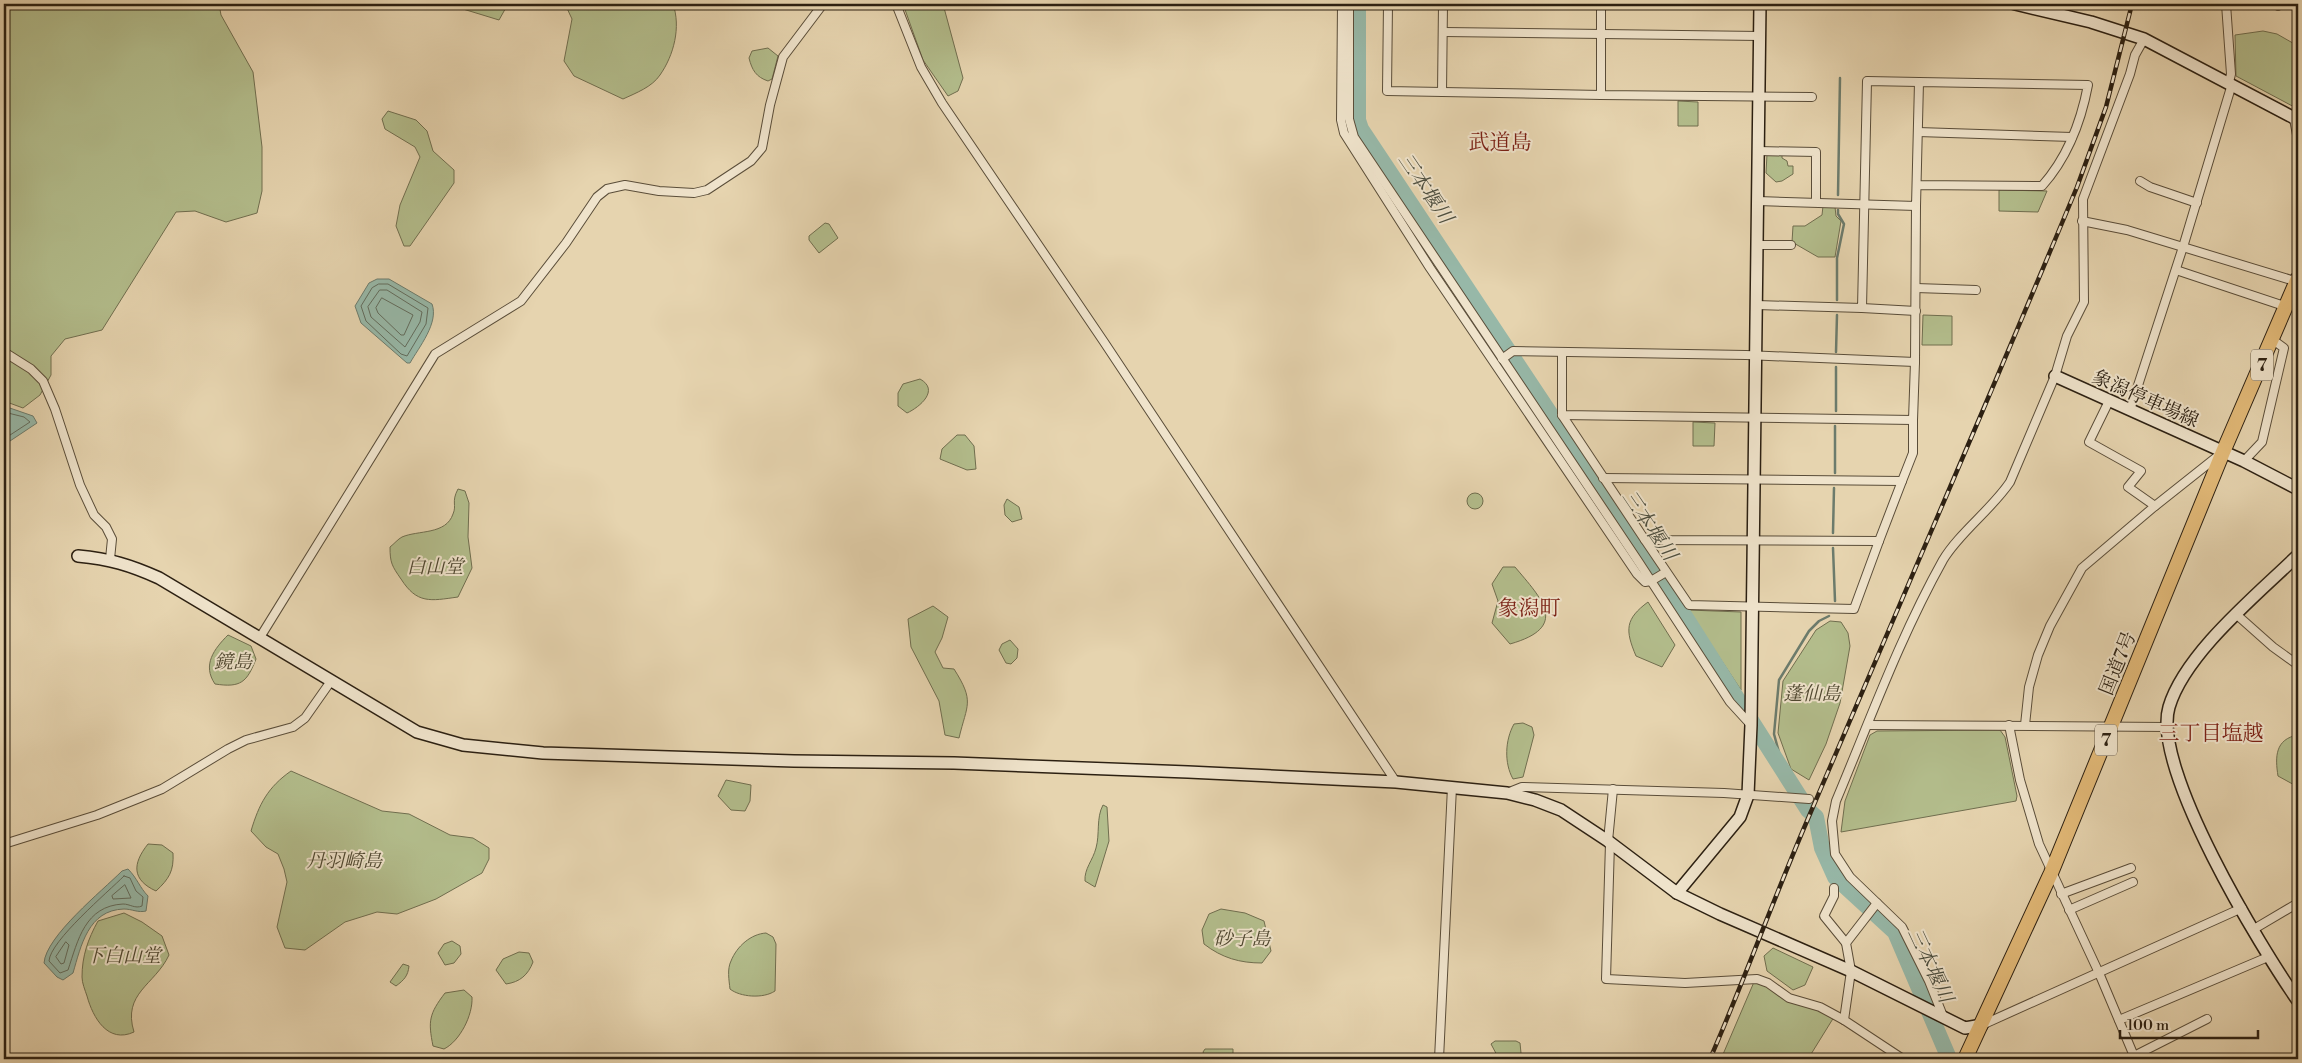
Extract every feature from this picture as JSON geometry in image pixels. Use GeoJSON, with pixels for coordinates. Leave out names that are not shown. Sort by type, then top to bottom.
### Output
{"type":"FeatureCollection","features":[{"type":"Feature","properties":{"kind":"highway","name":"国道7号"},"geometry":{"type":"LineString","coordinates":[[1965,1059],[2051,873],[2223,452],[2298,281]]}},
{"type":"Feature","properties":{"kind":"street"},"geometry":{"type":"LineString","coordinates":[[259,639],[435,354],[521,301],[566,243],[597,197],[607,190],[625,185],[659,191],[694,193],[707,190],[751,161],[762,148],[770,105],[783,57],[823,4]]}},
{"type":"Feature","properties":{"kind":"street"},"geometry":{"type":"LineString","coordinates":[[896,4],[920,67],[942,103],[1104,342],[1396,782]]}},
{"type":"Feature","properties":{"kind":"street"},"geometry":{"type":"LineString","coordinates":[[1342,4],[1341,120],[1344,133],[1430,268],[1637,574],[1645,582],[1651,581],[1666,572]]}},
{"type":"Feature","properties":{"kind":"street"},"geometry":{"type":"LineString","coordinates":[[1349,4],[1349,119],[1354,137],[1730,702],[1751,725]]}},
{"type":"Feature","properties":{"kind":"street"},"geometry":{"type":"LineString","coordinates":[[1388,4],[1387,91],[1812,98]]}},
{"type":"Feature","properties":{"kind":"street"},"geometry":{"type":"LineString","coordinates":[[1442,92],[1444,4]]}},
{"type":"Feature","properties":{"kind":"street"},"geometry":{"type":"LineString","coordinates":[[1601,95],[1602,4]]}},
{"type":"Feature","properties":{"kind":"street"},"geometry":{"type":"LineString","coordinates":[[1677,893],[1740,817],[1748,795],[1751,725],[1760,4]]}},
{"type":"Feature","properties":{"kind":"street"},"geometry":{"type":"LineString","coordinates":[[2015,4],[2091,22],[2144,39],[2231,83],[2296,119],[2298,140]]}},
{"type":"Feature","properties":{"kind":"street"},"geometry":{"type":"LineString","coordinates":[[2130,410],[2197,203],[2231,83],[2232,74],[2226,4]]}},
{"type":"Feature","properties":{"kind":"street"},"geometry":{"type":"LineString","coordinates":[[1444,32],[1760,36]]}},
{"type":"Feature","properties":{"kind":"street"},"geometry":{"type":"LineString","coordinates":[[1943,1016],[1929,981],[1902,927],[1850,877],[1835,854],[1832,839],[1832,821],[1836,801],[1906,632],[1944,558],[2001,495],[2010,482],[2055,376],[2067,336],[2084,302],[2082,199],[2130,74],[2134,55],[2144,39]]}},
{"type":"Feature","properties":{"kind":"street"},"geometry":{"type":"LineString","coordinates":[[1862,308],[1867,81],[2088,85],[2083,110],[2058,167],[2042,186],[1917,185]]}},
{"type":"Feature","properties":{"kind":"street"},"geometry":{"type":"LineString","coordinates":[[1562,353],[1562,415],[1689,605],[1854,609],[1913,454],[1919,82]]}},
{"type":"Feature","properties":{"kind":"street"},"geometry":{"type":"LineString","coordinates":[[1918,132],[2072,136]]}},
{"type":"Feature","properties":{"kind":"street"},"geometry":{"type":"LineString","coordinates":[[1758,151],[1816,152],[1816,202]]}},
{"type":"Feature","properties":{"kind":"street"},"geometry":{"type":"LineString","coordinates":[[2140,180],[2150,187],[2197,203]]}},
{"type":"Feature","properties":{"kind":"street"},"geometry":{"type":"LineString","coordinates":[[1758,201],[1916,206]]}},
{"type":"Feature","properties":{"kind":"street"},"geometry":{"type":"LineString","coordinates":[[2082,221],[2127,230],[2298,281]]}},
{"type":"Feature","properties":{"kind":"street"},"geometry":{"type":"LineString","coordinates":[[1758,245],[1791,245]]}},
{"type":"Feature","properties":{"kind":"street"},"geometry":{"type":"LineString","coordinates":[[2176,270],[2287,307]]}},
{"type":"Feature","properties":{"kind":"street"},"geometry":{"type":"LineString","coordinates":[[1916,288],[1976,290]]}},
{"type":"Feature","properties":{"kind":"street"},"geometry":{"type":"LineString","coordinates":[[1757,305],[1916,311]]}},
{"type":"Feature","properties":{"kind":"street"},"geometry":{"type":"LineString","coordinates":[[2244,461],[2262,442],[2284,348],[2273,340]]}},
{"type":"Feature","properties":{"kind":"street"},"geometry":{"type":"LineString","coordinates":[[1502,359],[1513,351],[1915,362]]}},
{"type":"Feature","properties":{"kind":"street"},"geometry":{"type":"LineString","coordinates":[[4,352],[31,370],[44,382],[55,408],[80,485],[94,515],[106,527],[112,539],[110,559]]}},
{"type":"Feature","properties":{"kind":"street","name":"象潟停車場線"},"geometry":{"type":"LineString","coordinates":[[2055,376],[2244,461],[2298,490]]}},
{"type":"Feature","properties":{"kind":"street"},"geometry":{"type":"LineString","coordinates":[[2109,401],[2089,442],[2140,470],[2128,487],[2154,506]]}},
{"type":"Feature","properties":{"kind":"street"},"geometry":{"type":"LineString","coordinates":[[1562,415],[1755,416],[1913,420]]}},
{"type":"Feature","properties":{"kind":"street"},"geometry":{"type":"LineString","coordinates":[[2025,725],[2029,687],[2038,655],[2050,626],[2082,568],[2154,506],[2223,452]]}},
{"type":"Feature","properties":{"kind":"street"},"geometry":{"type":"LineString","coordinates":[[1603,478],[1902,481]]}},
{"type":"Feature","properties":{"kind":"street"},"geometry":{"type":"LineString","coordinates":[[1645,540],[1879,541]]}},
{"type":"Feature","properties":{"kind":"street"},"geometry":{"type":"LineString","coordinates":[[2298,555],[2198,654],[2180,683],[2169,707],[2167,727],[2175,762],[2192,813],[2210,854],[2254,929],[2268,957],[2298,1001]]}},
{"type":"Feature","properties":{"kind":"street"},"geometry":{"type":"LineString","coordinates":[[78,556],[110,559],[159,578],[418,732],[463,745],[543,753],[954,763],[1396,782],[1507,792],[1561,810],[1609,842],[1677,893],[1720,914],[1851,971],[1965,1028],[1982,1025],[2242,908]]}},
{"type":"Feature","properties":{"kind":"street"},"geometry":{"type":"LineString","coordinates":[[2236,615],[2272,647],[2298,665]]}},
{"type":"Feature","properties":{"kind":"street"},"geometry":{"type":"LineString","coordinates":[[4,844],[97,815],[152,793],[246,740],[293,726],[304,718],[331,681]]}},
{"type":"Feature","properties":{"kind":"street"},"geometry":{"type":"LineString","coordinates":[[1868,725],[2167,727]]}},
{"type":"Feature","properties":{"kind":"street"},"geometry":{"type":"LineString","coordinates":[[2008,725],[2020,780],[2039,844],[2099,973],[2135,1058],[2206,1018]]}},
{"type":"Feature","properties":{"kind":"street"},"geometry":{"type":"LineString","coordinates":[[1439,1059],[1452,787]]}},
{"type":"Feature","properties":{"kind":"street"},"geometry":{"type":"LineString","coordinates":[[1507,792],[1522,787],[1614,789],[1809,798]]}},
{"type":"Feature","properties":{"kind":"street"},"geometry":{"type":"LineString","coordinates":[[1614,789],[1609,842],[1606,979],[1684,983],[1757,979],[1768,983],[1789,998],[1820,1007],[1844,1020],[1902,1059]]}},
{"type":"Feature","properties":{"kind":"street"},"geometry":{"type":"LineString","coordinates":[[2061,894],[2131,868]]}},
{"type":"Feature","properties":{"kind":"street"},"geometry":{"type":"LineString","coordinates":[[2069,910],[2133,882]]}},
{"type":"Feature","properties":{"kind":"street"},"geometry":{"type":"LineString","coordinates":[[1834,888],[1834,896],[1824,916],[1846,943],[1851,971],[1844,1020]]}},
{"type":"Feature","properties":{"kind":"street"},"geometry":{"type":"LineString","coordinates":[[2254,929],[2298,903]]}},
{"type":"Feature","properties":{"kind":"street"},"geometry":{"type":"LineString","coordinates":[[1846,943],[1877,904]]}},
{"type":"Feature","properties":{"kind":"street"},"geometry":{"type":"LineString","coordinates":[[2119,1020],[2268,957]]}},
{"type":"Feature","properties":{"kind":"green space"},"geometry":{"type":"Polygon","coordinates":[[[4,4],[219,4],[221,15],[253,72],[262,147],[262,191],[257,213],[226,222],[195,211],[176,212],[102,330],[65,339],[51,356],[51,375],[40,395],[23,408],[4,401],[4,4]]]}},
{"type":"Feature","properties":{"kind":"green space"},"geometry":{"type":"Polygon","coordinates":[[[456,4],[508,4],[499,20],[463,9],[456,4]]]}},
{"type":"Feature","properties":{"kind":"green space"},"geometry":{"type":"Polygon","coordinates":[[[565,4],[673,4],[676,22],[675,41],[669,59],[657,79],[638,92],[623,99],[574,76],[564,61],[572,19],[565,4]]]}},
{"type":"Feature","properties":{"kind":"green space"},"geometry":{"type":"Polygon","coordinates":[[[903,4],[943,4],[963,78],[958,91],[948,96],[923,60],[903,4]]]}},
{"type":"Feature","properties":{"kind":"green space"},"geometry":{"type":"Polygon","coordinates":[[[2263,31],[2277,34],[2298,46],[2298,109],[2236,76],[2235,35],[2263,31]]]}},
{"type":"Feature","properties":{"kind":"green space"},"geometry":{"type":"Polygon","coordinates":[[[768,48],[778,56],[772,79],[768,81],[755,72],[749,58],[752,51],[768,48]]]}},
{"type":"Feature","properties":{"kind":"green space"},"geometry":{"type":"Polygon","coordinates":[[[1678,101],[1698,102],[1698,126],[1678,126],[1678,101]]]}},
{"type":"Feature","properties":{"kind":"green space"},"geometry":{"type":"Polygon","coordinates":[[[388,111],[416,120],[427,131],[433,151],[454,170],[454,183],[410,246],[404,246],[396,226],[400,205],[420,157],[415,147],[385,129],[382,119],[388,111]]]}},
{"type":"Feature","properties":{"kind":"green space"},"geometry":{"type":"Polygon","coordinates":[[[1767,154],[1782,155],[1782,158],[1787,161],[1788,166],[1793,166],[1793,174],[1782,181],[1776,182],[1766,173],[1767,154]]]}},
{"type":"Feature","properties":{"kind":"green space"},"geometry":{"type":"Polygon","coordinates":[[[1999,190],[2047,191],[2038,212],[1999,211],[1999,190]]]}},
{"type":"Feature","properties":{"kind":"green space"},"geometry":{"type":"Polygon","coordinates":[[[1823,206],[1835,207],[1836,216],[1841,221],[1835,257],[1818,257],[1792,242],[1793,226],[1805,226],[1822,215],[1823,206]]]}},
{"type":"Feature","properties":{"kind":"green space"},"geometry":{"type":"Polygon","coordinates":[[[825,223],[829,224],[838,238],[819,253],[809,240],[809,236],[825,223]]]}},
{"type":"Feature","properties":{"kind":"green space"},"geometry":{"type":"Polygon","coordinates":[[[1923,315],[1952,316],[1952,345],[1922,345],[1923,315]]]}},
{"type":"Feature","properties":{"kind":"green space"},"geometry":{"type":"Polygon","coordinates":[[[920,379],[926,383],[928,393],[922,403],[907,413],[898,406],[898,393],[903,384],[920,379]]]}},
{"type":"Feature","properties":{"kind":"green space"},"geometry":{"type":"Polygon","coordinates":[[[1693,422],[1715,423],[1714,446],[1693,446],[1693,422]]]}},
{"type":"Feature","properties":{"kind":"green space"},"geometry":{"type":"Polygon","coordinates":[[[957,435],[965,435],[974,446],[976,469],[967,470],[940,459],[942,449],[957,435]]]}},
{"type":"Feature","properties":{"kind":"green space","name":"白山堂"},"geometry":{"type":"Polygon","coordinates":[[[458,489],[465,491],[469,503],[468,537],[472,568],[458,597],[425,599],[413,593],[398,575],[391,561],[390,547],[402,537],[438,529],[449,521],[453,514],[458,489]]]}},
{"type":"Feature","properties":{"kind":"green space"},"geometry":{"type":"Polygon","coordinates":[[[1472,493],[1478,493],[1483,498],[1481,507],[1472,509],[1467,504],[1467,498],[1472,493]]]}},
{"type":"Feature","properties":{"kind":"green space"},"geometry":{"type":"Polygon","coordinates":[[[1007,499],[1019,507],[1022,519],[1012,522],[1005,515],[1004,505],[1007,499]]]}},
{"type":"Feature","properties":{"kind":"green space"},"geometry":{"type":"Polygon","coordinates":[[[1503,567],[1515,567],[1534,590],[1545,611],[1545,621],[1540,629],[1529,637],[1510,644],[1492,623],[1498,601],[1492,584],[1503,567]]]}},
{"type":"Feature","properties":{"kind":"green space"},"geometry":{"type":"Polygon","coordinates":[[[1648,602],[1675,645],[1662,667],[1636,656],[1630,639],[1629,626],[1631,620],[1640,608],[1648,602]]]}},
{"type":"Feature","properties":{"kind":"green space"},"geometry":{"type":"Polygon","coordinates":[[[933,606],[948,617],[942,638],[935,652],[943,668],[954,669],[961,680],[967,696],[966,710],[959,738],[945,735],[939,701],[911,647],[908,619],[933,606]]]}},
{"type":"Feature","properties":{"kind":"green space"},"geometry":{"type":"Polygon","coordinates":[[[1688,610],[1741,612],[1741,690],[1688,610]]]}},
{"type":"Feature","properties":{"kind":"green space","name":"蓬仙島"},"geometry":{"type":"Polygon","coordinates":[[[1830,621],[1841,622],[1848,633],[1850,646],[1840,703],[1826,744],[1809,780],[1791,769],[1778,733],[1783,681],[1816,630],[1830,621]]]}},
{"type":"Feature","properties":{"kind":"green space","name":"鏡島"},"geometry":{"type":"Polygon","coordinates":[[[228,635],[251,646],[256,659],[242,682],[231,685],[215,684],[211,677],[211,658],[218,646],[228,635]]]}},
{"type":"Feature","properties":{"kind":"green space"},"geometry":{"type":"Polygon","coordinates":[[[1010,640],[1018,649],[1017,658],[1011,664],[1006,663],[999,650],[1002,644],[1010,640]]]}},
{"type":"Feature","properties":{"kind":"green space"},"geometry":{"type":"Polygon","coordinates":[[[1523,723],[1532,727],[1534,735],[1523,777],[1513,779],[1508,766],[1507,744],[1514,724],[1523,723]]]}},
{"type":"Feature","properties":{"kind":"green space"},"geometry":{"type":"Polygon","coordinates":[[[2000,730],[2005,737],[2017,796],[2016,801],[1841,832],[1845,801],[1870,735],[1877,731],[2000,730]]]}},
{"type":"Feature","properties":{"kind":"green space"},"geometry":{"type":"Polygon","coordinates":[[[2298,735],[2298,787],[2278,776],[2277,756],[2278,750],[2285,740],[2298,735]]]}},
{"type":"Feature","properties":{"kind":"green space","name":"丹羽崎島"},"geometry":{"type":"Polygon","coordinates":[[[291,771],[382,811],[409,814],[450,835],[473,838],[489,848],[489,859],[482,873],[436,899],[397,914],[377,912],[345,922],[305,950],[285,948],[277,927],[287,882],[284,869],[278,854],[266,847],[251,831],[257,812],[265,797],[276,783],[291,771]]]}},
{"type":"Feature","properties":{"kind":"green space"},"geometry":{"type":"Polygon","coordinates":[[[726,780],[751,785],[750,801],[745,811],[731,810],[718,796],[726,780]]]}},
{"type":"Feature","properties":{"kind":"green space"},"geometry":{"type":"Polygon","coordinates":[[[1103,805],[1107,807],[1109,841],[1095,887],[1085,881],[1085,877],[1096,848],[1103,805]]]}},
{"type":"Feature","properties":{"kind":"green space"},"geometry":{"type":"Polygon","coordinates":[[[148,844],[162,845],[173,853],[173,865],[170,874],[156,891],[142,882],[137,871],[139,858],[148,844]]]}},
{"type":"Feature","properties":{"kind":"green space","name":"砂子島"},"geometry":{"type":"Polygon","coordinates":[[[1221,909],[1245,913],[1264,921],[1271,951],[1262,963],[1232,959],[1204,944],[1202,930],[1209,914],[1221,909]]]}},
{"type":"Feature","properties":{"kind":"green space","name":"下白山堂"},"geometry":{"type":"Polygon","coordinates":[[[124,913],[142,922],[162,936],[169,955],[136,998],[132,1008],[131,1019],[134,1032],[117,1035],[103,1027],[93,1013],[82,977],[86,948],[98,921],[124,913]]]}},
{"type":"Feature","properties":{"kind":"green space"},"geometry":{"type":"Polygon","coordinates":[[[766,933],[773,937],[776,944],[775,991],[758,996],[734,992],[730,989],[729,967],[734,956],[750,938],[766,933]]]}},
{"type":"Feature","properties":{"kind":"green space"},"geometry":{"type":"Polygon","coordinates":[[[452,941],[460,946],[461,954],[454,963],[445,965],[438,953],[444,944],[452,941]]]}},
{"type":"Feature","properties":{"kind":"green space"},"geometry":{"type":"Polygon","coordinates":[[[1773,948],[1813,967],[1805,985],[1793,990],[1767,971],[1764,956],[1773,948]]]}},
{"type":"Feature","properties":{"kind":"green space"},"geometry":{"type":"Polygon","coordinates":[[[519,952],[529,953],[533,962],[529,971],[523,977],[515,982],[506,984],[496,970],[503,959],[519,952]]]}},
{"type":"Feature","properties":{"kind":"green space"},"geometry":{"type":"Polygon","coordinates":[[[403,964],[409,966],[408,972],[396,986],[390,982],[403,964]]]}},
{"type":"Feature","properties":{"kind":"green space"},"geometry":{"type":"Polygon","coordinates":[[[1754,982],[1768,986],[1834,1017],[1808,1059],[1721,1059],[1754,982]]]}},
{"type":"Feature","properties":{"kind":"green space"},"geometry":{"type":"Polygon","coordinates":[[[464,990],[472,997],[472,1004],[464,1027],[455,1040],[444,1049],[433,1046],[430,1024],[433,1012],[445,993],[464,990]]]}},
{"type":"Feature","properties":{"kind":"green space"},"geometry":{"type":"Polygon","coordinates":[[[1495,1041],[1516,1041],[1520,1043],[1521,1053],[1518,1059],[1499,1059],[1491,1044],[1495,1041]]]}},
{"type":"Feature","properties":{"kind":"green space"},"geometry":{"type":"Polygon","coordinates":[[[1205,1049],[1233,1049],[1233,1059],[1206,1059],[1203,1052],[1205,1049]]]}},
{"type":"Feature","properties":{"kind":"water"},"geometry":{"type":"Polygon","coordinates":[[[377,279],[389,279],[432,304],[433,319],[423,342],[410,363],[407,363],[361,323],[355,306],[369,283],[377,279]]]}},
{"type":"Feature","properties":{"kind":"water"},"geometry":{"type":"Polygon","coordinates":[[[4,406],[33,416],[37,423],[4,445],[4,406]]]}},
{"type":"Feature","properties":{"kind":"water"},"geometry":{"type":"Polygon","coordinates":[[[128,869],[148,896],[146,911],[140,912],[124,909],[112,911],[102,916],[88,931],[73,973],[63,980],[57,977],[44,963],[47,952],[54,940],[76,914],[122,871],[128,869]]]}},
{"type":"Feature","properties":{"kind":"waterway","name":"三本堰川"},"geometry":{"type":"LineString","coordinates":[[1358,4],[1358,120],[1361,129],[1686,618],[1808,810],[1816,817],[1822,848],[1835,877],[1895,932],[1948,1056]]}},
{"type":"Feature","properties":{"kind":"waterway"},"geometry":{"type":"LineString","coordinates":[[1838,195],[1840,78]]}},
{"type":"Feature","properties":{"kind":"waterway"},"geometry":{"type":"LineString","coordinates":[[1837,300],[1837,258],[1844,224],[1838,214],[1838,210]]}},
{"type":"Feature","properties":{"kind":"waterway"},"geometry":{"type":"LineString","coordinates":[[1836,352],[1837,315]]}},
{"type":"Feature","properties":{"kind":"waterway"},"geometry":{"type":"LineString","coordinates":[[1836,367],[1836,411]]}},
{"type":"Feature","properties":{"kind":"waterway"},"geometry":{"type":"LineString","coordinates":[[1835,426],[1835,473]]}},
{"type":"Feature","properties":{"kind":"waterway"},"geometry":{"type":"LineString","coordinates":[[1833,533],[1834,488]]}},
{"type":"Feature","properties":{"kind":"waterway"},"geometry":{"type":"LineString","coordinates":[[1833,548],[1835,601]]}},
{"type":"Feature","properties":{"kind":"waterway"},"geometry":{"type":"LineString","coordinates":[[1784,771],[1774,734],[1779,680],[1809,631],[1819,621],[1829,616]]}},
{"type":"Feature","properties":{"kind":"railway"},"geometry":{"type":"LineString","coordinates":[[1710,1059],[1794,851],[2077,187],[2106,107],[2132,4]]}},
{"type":"Feature","properties":{"kind":"district","name":"武道島"},"geometry":{"type":"Point","coordinates":[1500,142]}},
{"type":"Feature","properties":{"kind":"district","name":"象潟町"},"geometry":{"type":"Point","coordinates":[1529,608]}},
{"type":"Feature","properties":{"kind":"district","name":"三丁目塩越"},"geometry":{"type":"Point","coordinates":[2211,733]}}]}
